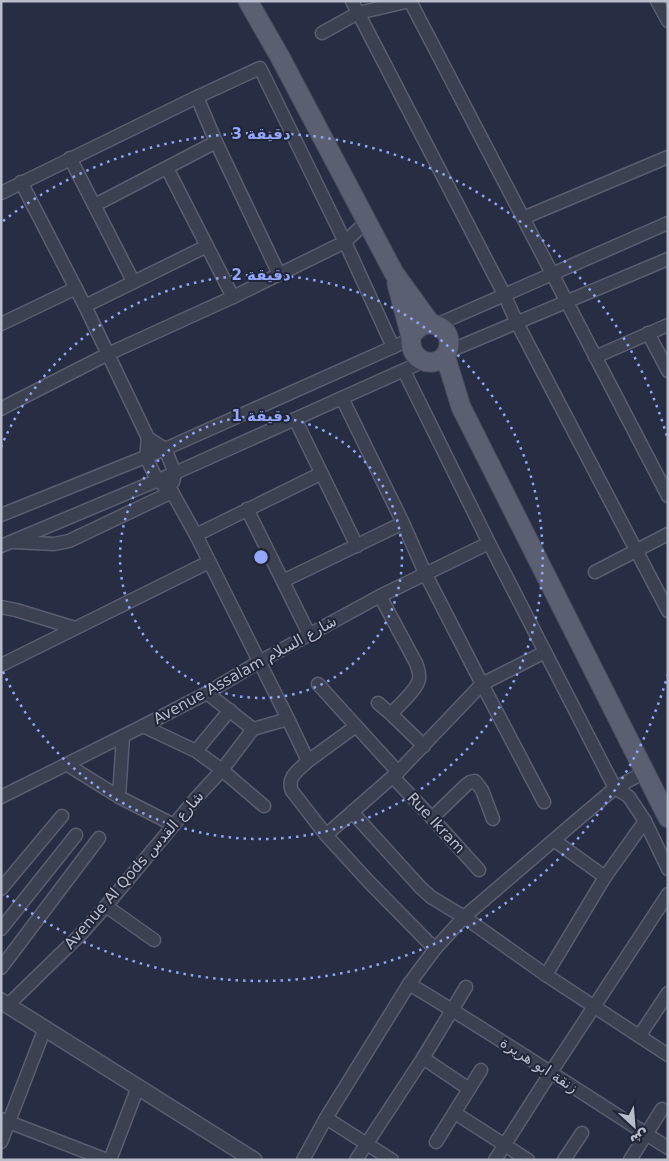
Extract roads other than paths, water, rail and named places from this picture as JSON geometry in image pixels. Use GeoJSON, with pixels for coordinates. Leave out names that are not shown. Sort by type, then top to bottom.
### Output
{"type":"FeatureCollection","features":[{"type":"Feature","properties":{"kind":"main road"},"geometry":{"type":"LineString","coordinates":[[248,1],[280,57],[394,273],[433,324]]}},
{"type":"Feature","properties":{"kind":"main road"},"geometry":{"type":"LineString","coordinates":[[394,273],[411,338],[413,353],[426,362],[462,407]]}},
{"type":"Feature","properties":{"kind":"main road"},"geometry":{"type":"LineString","coordinates":[[411,338],[414,332],[424,324],[433,324],[446,332],[449,339],[446,354],[440,360],[426,362]]}},
{"type":"Feature","properties":{"kind":"main road"},"geometry":{"type":"LineString","coordinates":[[446,354],[462,407],[668,818]]}},
{"type":"Feature","properties":{"kind":"street"},"geometry":{"type":"LineString","coordinates":[[352,1],[504,294],[517,323],[668,610]]}},
{"type":"Feature","properties":{"kind":"street"},"geometry":{"type":"LineString","coordinates":[[322,33],[358,13],[410,1],[668,496]]}},
{"type":"Feature","properties":{"kind":"street"},"geometry":{"type":"LineString","coordinates":[[657,1],[668,22]]}},
{"type":"Feature","properties":{"kind":"street"},"geometry":{"type":"LineString","coordinates":[[1,193],[280,57]]}},
{"type":"Feature","properties":{"kind":"street"},"geometry":{"type":"LineString","coordinates":[[260,68],[345,242],[393,347]]}},
{"type":"Feature","properties":{"kind":"street"},"geometry":{"type":"LineString","coordinates":[[196,97],[279,274]]}},
{"type":"Feature","properties":{"kind":"street"},"geometry":{"type":"LineString","coordinates":[[95,205],[216,142]]}},
{"type":"Feature","properties":{"kind":"street"},"geometry":{"type":"LineString","coordinates":[[523,218],[668,157]]}},
{"type":"Feature","properties":{"kind":"street"},"geometry":{"type":"LineString","coordinates":[[70,158],[133,282]]}},
{"type":"Feature","properties":{"kind":"street"},"geometry":{"type":"LineString","coordinates":[[167,168],[232,297]]}},
{"type":"Feature","properties":{"kind":"street"},"geometry":{"type":"LineString","coordinates":[[21,182],[85,306],[148,438],[146,457],[157,480],[172,492],[196,535],[308,761]]}},
{"type":"Feature","properties":{"kind":"street"},"geometry":{"type":"LineString","coordinates":[[1,410],[108,354],[345,242],[366,221]]}},
{"type":"Feature","properties":{"kind":"street"},"geometry":{"type":"LineString","coordinates":[[433,324],[668,223]]}},
{"type":"Feature","properties":{"kind":"street"},"geometry":{"type":"LineString","coordinates":[[85,306],[207,246]]}},
{"type":"Feature","properties":{"kind":"street"},"geometry":{"type":"LineString","coordinates":[[446,354],[668,259]]}},
{"type":"Feature","properties":{"kind":"street"},"geometry":{"type":"LineString","coordinates":[[1,324],[76,288]]}},
{"type":"Feature","properties":{"kind":"street"},"geometry":{"type":"LineString","coordinates":[[595,357],[668,325]]}},
{"type":"Feature","properties":{"kind":"street"},"geometry":{"type":"LineString","coordinates":[[648,333],[668,371]]}},
{"type":"Feature","properties":{"kind":"street"},"geometry":{"type":"LineString","coordinates":[[1,515],[165,449],[411,338]]}},
{"type":"Feature","properties":{"kind":"street"},"geometry":{"type":"LineString","coordinates":[[6,544],[175,473],[426,362]]}},
{"type":"Feature","properties":{"kind":"street"},"geometry":{"type":"LineString","coordinates":[[404,371],[489,543],[615,788],[629,797],[645,821],[668,869]]}},
{"type":"Feature","properties":{"kind":"street"},"geometry":{"type":"LineString","coordinates":[[342,398],[403,523],[425,573],[544,802]]}},
{"type":"Feature","properties":{"kind":"street"},"geometry":{"type":"LineString","coordinates":[[295,420],[356,546]]}},
{"type":"Feature","properties":{"kind":"street"},"geometry":{"type":"LineString","coordinates":[[148,438],[165,449],[175,473],[172,492]]}},
{"type":"Feature","properties":{"kind":"street"},"geometry":{"type":"LineString","coordinates":[[196,535],[320,474]]}},
{"type":"Feature","properties":{"kind":"street"},"geometry":{"type":"LineString","coordinates":[[6,544],[54,544],[69,541],[172,492]]}},
{"type":"Feature","properties":{"kind":"street"},"geometry":{"type":"LineString","coordinates":[[247,510],[309,634]]}},
{"type":"Feature","properties":{"kind":"street"},"geometry":{"type":"LineString","coordinates":[[283,581],[403,523]]}},
{"type":"Feature","properties":{"kind":"street"},"geometry":{"type":"LineString","coordinates":[[595,572],[668,534]]}},
{"type":"Feature","properties":{"kind":"street","name":"Avenue Assalam شارع السلام"},"geometry":{"type":"LineString","coordinates":[[1,797],[143,726],[380,596],[489,543]]}},
{"type":"Feature","properties":{"kind":"street"},"geometry":{"type":"LineString","coordinates":[[1,665],[209,562]]}},
{"type":"Feature","properties":{"kind":"street"},"geometry":{"type":"LineString","coordinates":[[380,596],[416,662],[420,677],[418,683],[408,696],[391,714]]}},
{"type":"Feature","properties":{"kind":"street"},"geometry":{"type":"LineString","coordinates":[[1,607],[75,628]]}},
{"type":"Feature","properties":{"kind":"street"},"geometry":{"type":"LineString","coordinates":[[326,835],[424,746],[482,684],[545,652]]}},
{"type":"Feature","properties":{"kind":"street","name":"Rue Ikram"},"geometry":{"type":"LineString","coordinates":[[318,684],[356,726],[432,818],[479,870]]}},
{"type":"Feature","properties":{"kind":"street"},"geometry":{"type":"LineString","coordinates":[[207,692],[253,729],[288,720]]}},
{"type":"Feature","properties":{"kind":"street"},"geometry":{"type":"LineString","coordinates":[[378,703],[424,746]]}},
{"type":"Feature","properties":{"kind":"street"},"geometry":{"type":"LineString","coordinates":[[196,751],[230,710]]}},
{"type":"Feature","properties":{"kind":"street"},"geometry":{"type":"LineString","coordinates":[[143,726],[196,751],[222,770],[264,806]]}},
{"type":"Feature","properties":{"kind":"street"},"geometry":{"type":"LineString","coordinates":[[356,726],[294,773],[290,786],[295,796],[326,835],[435,949]]}},
{"type":"Feature","properties":{"kind":"street","name":"Avenue Al Qods شارع القدس"},"geometry":{"type":"LineString","coordinates":[[5,1003],[82,933],[222,770],[253,729]]}},
{"type":"Feature","properties":{"kind":"street"},"geometry":{"type":"LineString","coordinates":[[119,797],[123,736]]}},
{"type":"Feature","properties":{"kind":"street"},"geometry":{"type":"LineString","coordinates":[[66,764],[119,797],[174,825]]}},
{"type":"Feature","properties":{"kind":"street"},"geometry":{"type":"LineString","coordinates":[[303,1160],[326,1118],[409,984],[435,949],[464,917],[615,788],[645,772]]}},
{"type":"Feature","properties":{"kind":"street"},"geometry":{"type":"LineString","coordinates":[[432,818],[466,785],[475,781],[482,790],[493,819]]}},
{"type":"Feature","properties":{"kind":"street"},"geometry":{"type":"LineString","coordinates":[[352,812],[431,897],[464,917],[594,1007],[668,1055]]}},
{"type":"Feature","properties":{"kind":"street"},"geometry":{"type":"LineString","coordinates":[[1,889],[62,816]]}},
{"type":"Feature","properties":{"kind":"street"},"geometry":{"type":"LineString","coordinates":[[546,974],[605,877],[645,821]]}},
{"type":"Feature","properties":{"kind":"street"},"geometry":{"type":"LineString","coordinates":[[1,929],[76,835]]}},
{"type":"Feature","properties":{"kind":"street"},"geometry":{"type":"LineString","coordinates":[[1,968],[99,838]]}},
{"type":"Feature","properties":{"kind":"street"},"geometry":{"type":"LineString","coordinates":[[554,841],[605,877]]}},
{"type":"Feature","properties":{"kind":"street"},"geometry":{"type":"LineString","coordinates":[[495,1160],[668,894]]}},
{"type":"Feature","properties":{"kind":"street"},"geometry":{"type":"LineString","coordinates":[[106,906],[154,940]]}},
{"type":"Feature","properties":{"kind":"street","name":"زنقة ابو هريرة"},"geometry":{"type":"LineString","coordinates":[[409,984],[551,1072],[668,1148]]}},
{"type":"Feature","properties":{"kind":"street"},"geometry":{"type":"LineString","coordinates":[[356,1160],[423,1058],[466,987]]}},
{"type":"Feature","properties":{"kind":"street"},"geometry":{"type":"LineString","coordinates":[[640,1036],[668,993]]}},
{"type":"Feature","properties":{"kind":"street"},"geometry":{"type":"LineString","coordinates":[[5,1003],[254,1160]]}},
{"type":"Feature","properties":{"kind":"street"},"geometry":{"type":"LineString","coordinates":[[1,1142],[5,1121],[45,1028]]}},
{"type":"Feature","properties":{"kind":"street"},"geometry":{"type":"LineString","coordinates":[[423,1058],[469,1089]]}},
{"type":"Feature","properties":{"kind":"street"},"geometry":{"type":"LineString","coordinates":[[436,1142],[481,1070]]}},
{"type":"Feature","properties":{"kind":"street"},"geometry":{"type":"LineString","coordinates":[[5,1121],[109,1160],[138,1087]]}},
{"type":"Feature","properties":{"kind":"street"},"geometry":{"type":"LineString","coordinates":[[630,1160],[662,1109]]}},
{"type":"Feature","properties":{"kind":"street"},"geometry":{"type":"LineString","coordinates":[[455,1113],[528,1160]]}},
{"type":"Feature","properties":{"kind":"street"},"geometry":{"type":"LineString","coordinates":[[326,1118],[392,1160]]}},
{"type":"Feature","properties":{"kind":"street"},"geometry":{"type":"LineString","coordinates":[[570,1158],[582,1133]]}}]}
